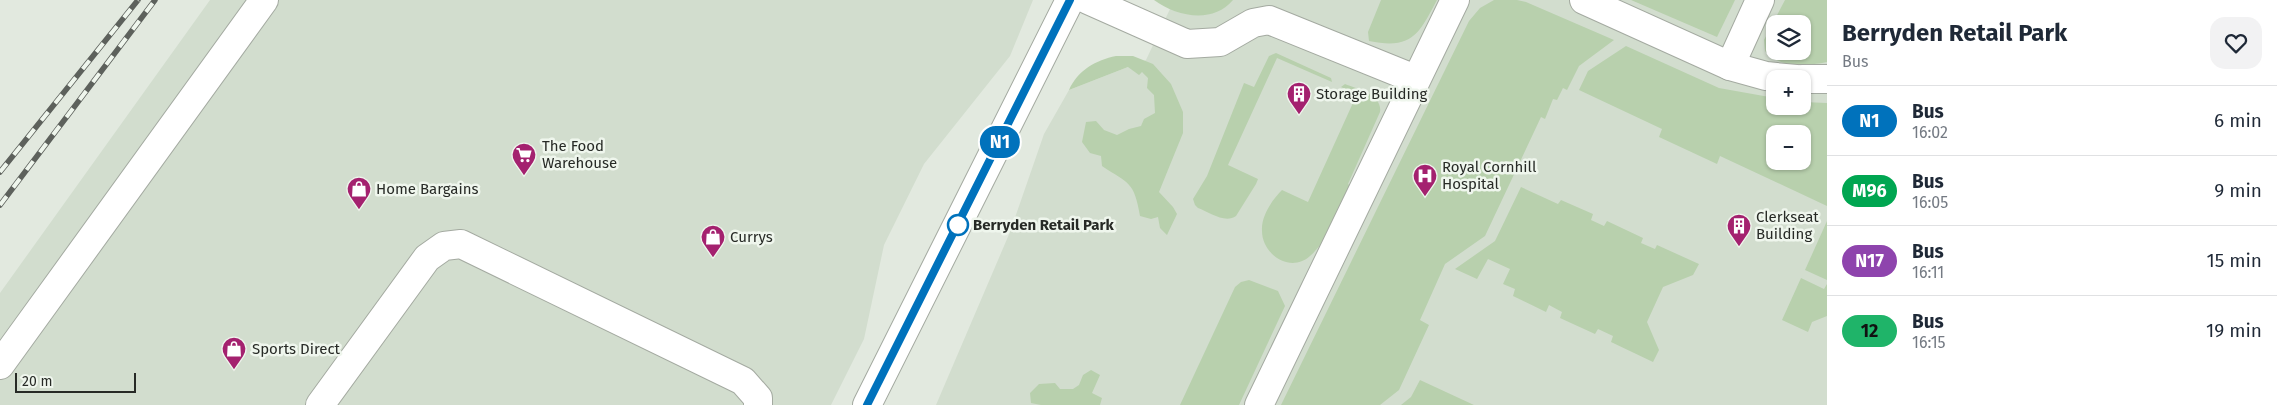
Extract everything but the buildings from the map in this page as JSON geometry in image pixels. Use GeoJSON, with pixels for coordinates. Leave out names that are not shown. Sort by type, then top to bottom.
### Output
{"type":"FeatureCollection","features":[{"type":"Feature","properties":{"kind":"main road"},"geometry":{"type":"LineString","coordinates":[[0,365],[264,0]]}},
{"type":"Feature","properties":{"kind":"main road"},"geometry":{"type":"LineString","coordinates":[[867,405],[1070,0]]}},
{"type":"Feature","properties":{"kind":"main road"},"geometry":{"type":"LineString","coordinates":[[1088,0],[1187,44],[1220,42],[1258,21],[1269,20],[1415,79]]}},
{"type":"Feature","properties":{"kind":"main road"},"geometry":{"type":"LineString","coordinates":[[1259,405],[1415,79],[1455,0]]}},
{"type":"Feature","properties":{"kind":"main road"},"geometry":{"type":"LineString","coordinates":[[1584,0],[1730,66],[1766,76]]}},
{"type":"Feature","properties":{"kind":"main road"},"geometry":{"type":"LineString","coordinates":[[1730,66],[1760,0]]}},
{"type":"Feature","properties":{"kind":"main road"},"geometry":{"type":"LineString","coordinates":[[1811,79],[1827,79]]}},
{"type":"Feature","properties":{"kind":"main road"},"geometry":{"type":"LineString","coordinates":[[320,405],[427,258],[444,246],[461,244],[743,381],[758,398],[758,405]]}},
{"type":"Feature","properties":{"kind":"shaded area"},"geometry":{"type":"Polygon","coordinates":[[[210,0],[1033,0],[1010,56],[924,164],[884,245],[864,339],[831,405],[0,405],[0,293],[210,0]]]}},
{"type":"Feature","properties":{"kind":"shaded area","name":"Royal Cornhill Hospital"},"geometry":{"type":"Polygon","coordinates":[[[1166,0],[1827,0],[1827,405],[936,405],[1010,232],[1044,134],[1069,90],[1146,60],[1170,9],[1166,0]]]}},
{"type":"Feature","properties":{"kind":"green space"},"geometry":{"type":"Polygon","coordinates":[[[1154,0],[1233,0],[1225,8],[1215,13],[1195,15],[1173,11],[1154,0]]]}},
{"type":"Feature","properties":{"kind":"green space"},"geometry":{"type":"Polygon","coordinates":[[[1381,0],[1437,0],[1425,22],[1412,37],[1405,41],[1384,43],[1369,41],[1368,32],[1381,0]]]}},
{"type":"Feature","properties":{"kind":"green space"},"geometry":{"type":"Polygon","coordinates":[[[1494,0],[1526,2],[1614,40],[1579,66],[1567,90],[1563,88],[1557,100],[1553,99],[1545,119],[1541,117],[1485,236],[1445,264],[1420,320],[1429,325],[1399,390],[1380,405],[1281,405],[1469,21],[1480,8],[1494,0]]]}},
{"type":"Feature","properties":{"kind":"green space"},"geometry":{"type":"Polygon","coordinates":[[[1631,0],[1735,0],[1717,37],[1631,0]]]}},
{"type":"Feature","properties":{"kind":"green space"},"geometry":{"type":"Polygon","coordinates":[[[1785,0],[1827,0],[1827,62],[1811,65],[1794,65],[1776,60],[1811,60],[1811,15],[1777,15],[1785,0]]]}},
{"type":"Feature","properties":{"kind":"green space"},"geometry":{"type":"Polygon","coordinates":[[[1766,36],[1766,52],[1764,40],[1766,36]]]}},
{"type":"Feature","properties":{"kind":"green space"},"geometry":{"type":"Polygon","coordinates":[[[1626,46],[1719,88],[1766,96],[1766,115],[1811,115],[1811,102],[1827,103],[1827,206],[1720,156],[1717,164],[1659,137],[1662,129],[1579,90],[1588,71],[1626,46]]]}},
{"type":"Feature","properties":{"kind":"green space"},"geometry":{"type":"Polygon","coordinates":[[[1276,53],[1331,78],[1332,82],[1277,58],[1228,165],[1258,179],[1236,216],[1227,219],[1222,218],[1198,208],[1193,199],[1207,176],[1244,83],[1254,87],[1269,56],[1276,53]]]}},
{"type":"Feature","properties":{"kind":"green space"},"geometry":{"type":"Polygon","coordinates":[[[1116,56],[1133,56],[1153,64],[1171,84],[1183,112],[1183,133],[1159,192],[1177,214],[1167,235],[1160,228],[1158,217],[1151,219],[1140,216],[1135,196],[1129,185],[1102,166],[1101,156],[1090,153],[1082,142],[1086,122],[1096,121],[1104,130],[1117,135],[1141,126],[1144,119],[1155,113],[1154,95],[1147,88],[1148,78],[1142,72],[1139,75],[1128,67],[1069,90],[1077,77],[1088,67],[1101,60],[1116,56]]]}},
{"type":"Feature","properties":{"kind":"green space"},"geometry":{"type":"Polygon","coordinates":[[[1345,84],[1373,97],[1380,106],[1380,112],[1348,184],[1352,187],[1328,233],[1310,256],[1294,263],[1286,262],[1278,259],[1267,247],[1263,239],[1263,220],[1271,203],[1282,190],[1308,202],[1357,94],[1341,87],[1345,84]]]}},
{"type":"Feature","properties":{"kind":"green space"},"geometry":{"type":"Polygon","coordinates":[[[1521,187],[1558,204],[1561,200],[1593,214],[1591,220],[1604,226],[1607,221],[1643,238],[1641,243],[1655,249],[1657,245],[1699,264],[1693,275],[1663,287],[1647,322],[1659,350],[1653,362],[1611,342],[1613,336],[1598,329],[1595,334],[1560,318],[1562,312],[1549,305],[1546,312],[1513,296],[1515,289],[1503,284],[1510,269],[1488,259],[1477,279],[1455,269],[1495,241],[1521,187]]]}},
{"type":"Feature","properties":{"kind":"green space"},"geometry":{"type":"Polygon","coordinates":[[[1827,221],[1827,280],[1805,270],[1827,221]]]}},
{"type":"Feature","properties":{"kind":"green space"},"geometry":{"type":"Polygon","coordinates":[[[1801,278],[1824,289],[1827,284],[1827,316],[1812,322],[1808,332],[1782,320],[1801,278]]]}},
{"type":"Feature","properties":{"kind":"green space"},"geometry":{"type":"Polygon","coordinates":[[[1249,280],[1278,291],[1285,306],[1239,405],[1180,405],[1235,287],[1241,282],[1249,280]]]}},
{"type":"Feature","properties":{"kind":"green space"},"geometry":{"type":"Polygon","coordinates":[[[1091,370],[1100,375],[1092,393],[1102,398],[1100,405],[1041,405],[1031,403],[1030,393],[1039,384],[1055,383],[1060,389],[1073,389],[1079,385],[1083,375],[1091,370]]]}},
{"type":"Feature","properties":{"kind":"green space"},"geometry":{"type":"Polygon","coordinates":[[[1420,380],[1474,405],[1401,405],[1411,397],[1420,380]]]}},
{"type":"Feature","properties":{"kind":"railway"},"geometry":{"type":"LineString","coordinates":[[0,172],[138,0]]}},
{"type":"Feature","properties":{"kind":"railway"},"geometry":{"type":"LineString","coordinates":[[0,205],[155,0]]}},
{"type":"Feature","properties":{"kind":"bus line","name":"N1"},"geometry":{"type":"LineString","coordinates":[[867,405],[1070,0]]}},
{"type":"Feature","properties":{"kind":"place","name":"Storage Building"},"geometry":{"type":"Point","coordinates":[1299,115]}},
{"type":"Feature","properties":{"kind":"place","name":"The Food Warehouse"},"geometry":{"type":"Point","coordinates":[524,176]}},
{"type":"Feature","properties":{"kind":"place","name":"Royal Cornhill Hospital"},"geometry":{"type":"Point","coordinates":[1425,197]}},
{"type":"Feature","properties":{"kind":"place","name":"Home Bargains"},"geometry":{"type":"Point","coordinates":[359,210]}},
{"type":"Feature","properties":{"kind":"place","name":"Berryden Retail Park"},"geometry":{"type":"Point","coordinates":[958,225]}},
{"type":"Feature","properties":{"kind":"place","name":"Clerkseat Building"},"geometry":{"type":"Point","coordinates":[1739,247]}},
{"type":"Feature","properties":{"kind":"place","name":"Currys"},"geometry":{"type":"Point","coordinates":[713,258]}},
{"type":"Feature","properties":{"kind":"place","name":"Sports Direct"},"geometry":{"type":"Point","coordinates":[234,370]}}]}
